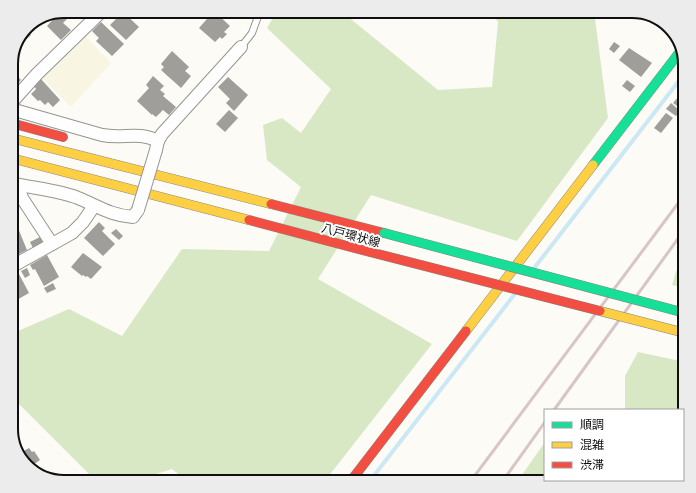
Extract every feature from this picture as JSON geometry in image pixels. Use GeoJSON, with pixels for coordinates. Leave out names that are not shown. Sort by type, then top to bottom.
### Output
{"type":"FeatureCollection","features":[{"type":"Feature","properties":{"kind":"main road"},"geometry":{"type":"LineString","coordinates":[[355,475],[677,55]]}},
{"type":"Feature","properties":{"kind":"main road"},"geometry":{"type":"LineString","coordinates":[[18,125],[70,139]]}},
{"type":"Feature","properties":{"kind":"main road","name":"八戸環状線"},"geometry":{"type":"LineString","coordinates":[[18,140],[384,233],[678,311]]}},
{"type":"Feature","properties":{"kind":"main road"},"geometry":{"type":"LineString","coordinates":[[144,159],[158,164]]}},
{"type":"Feature","properties":{"kind":"main road","name":"八戸環状線"},"geometry":{"type":"LineString","coordinates":[[18,160],[678,331]]}},
{"type":"Feature","properties":{"kind":"main road"},"geometry":{"type":"LineString","coordinates":[[172,169],[296,211]]}},
{"type":"Feature","properties":{"kind":"main road"},"geometry":{"type":"LineString","coordinates":[[18,170],[116,194],[262,223]]}},
{"type":"Feature","properties":{"kind":"street"},"geometry":{"type":"LineString","coordinates":[[18,94],[95,18]]}},
{"type":"Feature","properties":{"kind":"street"},"geometry":{"type":"LineString","coordinates":[[18,185],[77,198],[119,216],[133,217],[138,210],[162,134],[241,47]]}},
{"type":"Feature","properties":{"kind":"street"},"geometry":{"type":"LineString","coordinates":[[18,111],[102,135],[115,137],[132,135],[147,136],[157,146]]}},
{"type":"Feature","properties":{"kind":"street"},"geometry":{"type":"LineString","coordinates":[[18,190],[52,244]]}},
{"type":"Feature","properties":{"kind":"street"},"geometry":{"type":"LineString","coordinates":[[18,263],[72,232],[84,222],[94,206]]}},
{"type":"Feature","properties":{"kind":"lane"},"geometry":{"type":"LineString","coordinates":[[241,47],[252,32],[257,18]]}},
{"type":"Feature","properties":{"kind":"shaded area"},"geometry":{"type":"Polygon","coordinates":[[[85,36],[111,63],[71,107],[41,76],[85,36]]]}},
{"type":"Feature","properties":{"kind":"green space"},"geometry":{"type":"Polygon","coordinates":[[[273,18],[350,18],[438,90],[492,87],[498,22],[495,18],[595,18],[608,118],[517,241],[371,195],[318,279],[432,344],[329,475],[179,475],[172,469],[153,475],[90,475],[18,403],[18,331],[69,309],[122,336],[182,249],[269,251],[301,187],[267,160],[263,125],[282,118],[301,133],[331,89],[267,28],[273,18]]]}},
{"type":"Feature","properties":{"kind":"green space"},"geometry":{"type":"Polygon","coordinates":[[[678,268],[678,286],[672,285],[678,268]]]}},
{"type":"Feature","properties":{"kind":"green space"},"geometry":{"type":"Polygon","coordinates":[[[638,352],[678,361],[678,409],[625,409],[625,376],[638,352]]]}},
{"type":"Feature","properties":{"kind":"green space"},"geometry":{"type":"Polygon","coordinates":[[[544,443],[544,475],[522,475],[544,443]]]}},
{"type":"Feature","properties":{"kind":"building"},"geometry":{"type":"Polygon","coordinates":[[[66,18],[67,19],[63,23],[71,30],[61,40],[47,26],[54,19],[66,18]]]}},
{"type":"Feature","properties":{"kind":"building"},"geometry":{"type":"Polygon","coordinates":[[[117,18],[129,18],[139,27],[126,40],[110,25],[117,18]]]}},
{"type":"Feature","properties":{"kind":"building"},"geometry":{"type":"Polygon","coordinates":[[[208,18],[221,18],[230,26],[224,32],[227,34],[222,39],[220,37],[215,42],[199,28],[208,18]]]}},
{"type":"Feature","properties":{"kind":"building"},"geometry":{"type":"Polygon","coordinates":[[[101,22],[124,44],[112,56],[96,41],[99,38],[92,31],[101,22]]]}},
{"type":"Feature","properties":{"kind":"building"},"geometry":{"type":"Polygon","coordinates":[[[30,34],[31,35],[24,42],[30,34]]]}},
{"type":"Feature","properties":{"kind":"building"},"geometry":{"type":"Polygon","coordinates":[[[614,42],[620,46],[614,53],[609,49],[614,42]]]}},
{"type":"Feature","properties":{"kind":"building"},"geometry":{"type":"Polygon","coordinates":[[[629,48],[652,63],[641,77],[619,60],[629,48]]]}},
{"type":"Feature","properties":{"kind":"building"},"geometry":{"type":"Polygon","coordinates":[[[172,51],[189,67],[185,71],[191,76],[181,88],[161,70],[164,67],[161,64],[172,51]]]}},
{"type":"Feature","properties":{"kind":"building"},"geometry":{"type":"Polygon","coordinates":[[[153,76],[164,86],[160,90],[165,94],[163,96],[176,107],[169,115],[163,110],[156,117],[137,101],[149,88],[146,85],[153,76]]]}},
{"type":"Feature","properties":{"kind":"building"},"geometry":{"type":"Polygon","coordinates":[[[228,77],[248,95],[234,111],[226,103],[230,99],[218,87],[228,77]]]}},
{"type":"Feature","properties":{"kind":"building"},"geometry":{"type":"Polygon","coordinates":[[[41,79],[60,100],[53,107],[48,102],[45,105],[40,100],[38,101],[31,94],[36,89],[34,86],[41,79]]]}},
{"type":"Feature","properties":{"kind":"building"},"geometry":{"type":"Polygon","coordinates":[[[627,80],[635,86],[630,92],[622,86],[627,80]]]}},
{"type":"Feature","properties":{"kind":"building"},"geometry":{"type":"Polygon","coordinates":[[[678,97],[678,107],[673,103],[678,97]]]}},
{"type":"Feature","properties":{"kind":"building"},"geometry":{"type":"Polygon","coordinates":[[[671,103],[678,109],[678,114],[676,116],[666,109],[671,103]]]}},
{"type":"Feature","properties":{"kind":"building"},"geometry":{"type":"Polygon","coordinates":[[[229,110],[238,118],[225,132],[216,124],[229,110]]]}},
{"type":"Feature","properties":{"kind":"building"},"geometry":{"type":"Polygon","coordinates":[[[666,113],[673,118],[661,133],[654,128],[666,113]]]}},
{"type":"Feature","properties":{"kind":"building"},"geometry":{"type":"Polygon","coordinates":[[[99,222],[105,228],[102,231],[115,244],[103,256],[84,238],[99,222]]]}},
{"type":"Feature","properties":{"kind":"building"},"geometry":{"type":"Polygon","coordinates":[[[18,228],[27,250],[18,254],[18,228]]]}},
{"type":"Feature","properties":{"kind":"building"},"geometry":{"type":"Polygon","coordinates":[[[116,229],[123,236],[119,240],[111,233],[116,229]]]}},
{"type":"Feature","properties":{"kind":"building"},"geometry":{"type":"Polygon","coordinates":[[[40,237],[43,243],[33,248],[30,242],[40,237]]]}},
{"type":"Feature","properties":{"kind":"building"},"geometry":{"type":"Polygon","coordinates":[[[83,253],[102,267],[91,279],[87,276],[82,276],[71,267],[83,253]]]}},
{"type":"Feature","properties":{"kind":"building"},"geometry":{"type":"Polygon","coordinates":[[[47,255],[59,277],[44,286],[35,269],[33,270],[30,265],[47,255]]]}},
{"type":"Feature","properties":{"kind":"building"},"geometry":{"type":"Polygon","coordinates":[[[27,268],[30,275],[25,278],[21,271],[27,268]]]}},
{"type":"Feature","properties":{"kind":"building"},"geometry":{"type":"Polygon","coordinates":[[[18,274],[29,293],[18,299],[18,274]]]}},
{"type":"Feature","properties":{"kind":"building"},"geometry":{"type":"Polygon","coordinates":[[[53,283],[56,289],[47,293],[44,288],[53,283]]]}},
{"type":"Feature","properties":{"kind":"building"},"geometry":{"type":"Polygon","coordinates":[[[29,448],[32,452],[34,451],[40,460],[34,464],[24,451],[29,448]]]}},
{"type":"Feature","properties":{"kind":"waterway"},"geometry":{"type":"LineString","coordinates":[[535,267],[678,82]]}},
{"type":"Feature","properties":{"kind":"waterway"},"geometry":{"type":"LineString","coordinates":[[374,475],[514,295]]}},
{"type":"Feature","properties":{"kind":"railway"},"geometry":{"type":"LineString","coordinates":[[475,475],[678,203]]}},
{"type":"Feature","properties":{"kind":"railway"},"geometry":{"type":"LineString","coordinates":[[555,409],[678,239]]}},
{"type":"Feature","properties":{"kind":"railway"},"geometry":{"type":"LineString","coordinates":[[507,475],[544,423]]}},
{"type":"Feature","properties":{"kind":"traffic: fast"},"geometry":{"type":"LineString","coordinates":[[593,165],[677,55]]}},
{"type":"Feature","properties":{"kind":"traffic: fast"},"geometry":{"type":"LineString","coordinates":[[384,233],[678,311]]}},
{"type":"Feature","properties":{"kind":"traffic: slow"},"geometry":{"type":"LineString","coordinates":[[18,140],[271,204]]}},
{"type":"Feature","properties":{"kind":"traffic: slow"},"geometry":{"type":"LineString","coordinates":[[18,160],[249,220]]}},
{"type":"Feature","properties":{"kind":"traffic: slow"},"geometry":{"type":"LineString","coordinates":[[466,331],[593,165]]}},
{"type":"Feature","properties":{"kind":"traffic: slow"},"geometry":{"type":"LineString","coordinates":[[600,311],[678,331]]}},
{"type":"Feature","properties":{"kind":"traffic: jam"},"geometry":{"type":"LineString","coordinates":[[18,125],[63,137]]}},
{"type":"Feature","properties":{"kind":"traffic: jam"},"geometry":{"type":"LineString","coordinates":[[271,204],[384,233]]}},
{"type":"Feature","properties":{"kind":"traffic: jam"},"geometry":{"type":"LineString","coordinates":[[249,220],[370,252]]}},
{"type":"Feature","properties":{"kind":"traffic: jam"},"geometry":{"type":"LineString","coordinates":[[370,252],[600,311]]}},
{"type":"Feature","properties":{"kind":"traffic: jam"},"geometry":{"type":"LineString","coordinates":[[355,475],[466,331]]}}]}
